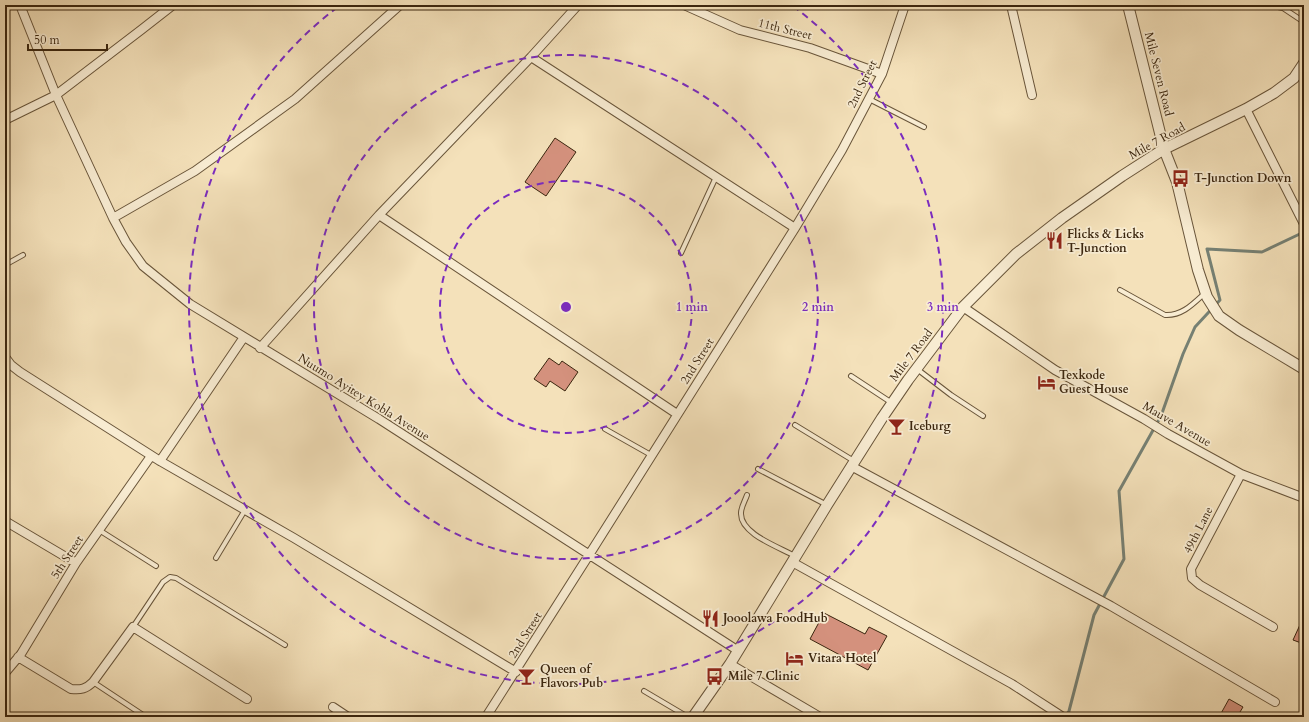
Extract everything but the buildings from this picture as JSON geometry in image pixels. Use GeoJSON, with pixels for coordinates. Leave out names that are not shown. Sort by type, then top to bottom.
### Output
{"type":"FeatureCollection","features":[{"type":"Feature","properties":{"kind":"street","name":"Nuumo Ayitey Kobla Avenue"},"geometry":{"type":"LineString","coordinates":[[20,5],[56,95],[113,218],[143,266],[190,304],[260,348],[379,419],[737,650]]}},
{"type":"Feature","properties":{"kind":"street"},"geometry":{"type":"LineString","coordinates":[[5,120],[56,95],[173,5]]}},
{"type":"Feature","properties":{"kind":"street"},"geometry":{"type":"LineString","coordinates":[[113,218],[195,171],[294,99],[400,5]]}},
{"type":"Feature","properties":{"kind":"street"},"geometry":{"type":"LineString","coordinates":[[260,348],[379,215],[531,57],[578,5]]}},
{"type":"Feature","properties":{"kind":"street","name":"11th Street"},"geometry":{"type":"LineString","coordinates":[[684,5],[740,30],[810,48],[882,74]]}},
{"type":"Feature","properties":{"kind":"street","name":"2nd Street"},"geometry":{"type":"LineString","coordinates":[[486,717],[516,672],[842,150],[882,74],[906,5]]}},
{"type":"Feature","properties":{"kind":"street"},"geometry":{"type":"LineString","coordinates":[[1011,5],[1032,95]]}},
{"type":"Feature","properties":{"kind":"street","name":"Mile Seven Road"},"geometry":{"type":"LineString","coordinates":[[1128,5],[1164,149],[1177,182],[1198,270],[1206,295],[1220,316],[1239,330],[1304,370]]}},
{"type":"Feature","properties":{"kind":"street"},"geometry":{"type":"LineString","coordinates":[[531,57],[794,228]]}},
{"type":"Feature","properties":{"kind":"street","name":"Mile 7 Road"},"geometry":{"type":"LineString","coordinates":[[693,717],[730,664],[737,650],[853,463],[892,403],[963,307],[1016,254],[1062,218],[1164,149],[1246,109],[1289,83],[1304,63]]}},
{"type":"Feature","properties":{"kind":"street"},"geometry":{"type":"LineString","coordinates":[[1246,109],[1304,223]]}},
{"type":"Feature","properties":{"kind":"street"},"geometry":{"type":"LineString","coordinates":[[379,215],[677,414]]}},
{"type":"Feature","properties":{"kind":"street","name":"Mauve Avenue"},"geometry":{"type":"LineString","coordinates":[[963,307],[1055,370],[1144,419],[1168,434],[1241,474],[1304,498]]}},
{"type":"Feature","properties":{"kind":"street"},"geometry":{"type":"LineString","coordinates":[[160,461],[244,337]]}},
{"type":"Feature","properties":{"kind":"street"},"geometry":{"type":"LineString","coordinates":[[5,357],[11,365],[20,372],[151,456],[294,538],[516,672]]}},
{"type":"Feature","properties":{"kind":"street","name":"5th Street"},"geometry":{"type":"LineString","coordinates":[[5,673],[18,657],[76,562],[151,456]]}},
{"type":"Feature","properties":{"kind":"street"},"geometry":{"type":"LineString","coordinates":[[853,463],[1111,606],[1275,702]]}},
{"type":"Feature","properties":{"kind":"street","name":"49th Lane"},"geometry":{"type":"LineString","coordinates":[[1241,474],[1191,569],[1192,578],[1200,585],[1273,627]]}},
{"type":"Feature","properties":{"kind":"street"},"geometry":{"type":"LineString","coordinates":[[5,521],[76,562]]}},
{"type":"Feature","properties":{"kind":"street"},"geometry":{"type":"LineString","coordinates":[[794,559],[1012,684],[1062,716]]}},
{"type":"Feature","properties":{"kind":"street"},"geometry":{"type":"LineString","coordinates":[[18,657],[71,689],[79,690],[87,688],[133,627],[247,700]]}},
{"type":"Feature","properties":{"kind":"street"},"geometry":{"type":"LineString","coordinates":[[730,664],[820,717]]}},
{"type":"Feature","properties":{"kind":"street"},"geometry":{"type":"LineString","coordinates":[[333,707],[348,717]]}},
{"type":"Feature","properties":{"kind":"lane"},"geometry":{"type":"LineString","coordinates":[[1268,5],[1283,8],[1304,22]]}},
{"type":"Feature","properties":{"kind":"lane"},"geometry":{"type":"LineString","coordinates":[[869,99],[924,127]]}},
{"type":"Feature","properties":{"kind":"lane"},"geometry":{"type":"LineString","coordinates":[[681,253],[716,177]]}},
{"type":"Feature","properties":{"kind":"lane"},"geometry":{"type":"LineString","coordinates":[[5,265],[23,255]]}},
{"type":"Feature","properties":{"kind":"lane"},"geometry":{"type":"LineString","coordinates":[[1120,290],[1165,315],[1173,316],[1179,314],[1206,295]]}},
{"type":"Feature","properties":{"kind":"lane"},"geometry":{"type":"LineString","coordinates":[[916,369],[983,416]]}},
{"type":"Feature","properties":{"kind":"lane"},"geometry":{"type":"LineString","coordinates":[[850,376],[892,403]]}},
{"type":"Feature","properties":{"kind":"lane"},"geometry":{"type":"LineString","coordinates":[[795,425],[853,463]]}},
{"type":"Feature","properties":{"kind":"lane"},"geometry":{"type":"LineString","coordinates":[[605,429],[652,455]]}},
{"type":"Feature","properties":{"kind":"lane"},"geometry":{"type":"LineString","coordinates":[[758,469],[827,505]]}},
{"type":"Feature","properties":{"kind":"lane"},"geometry":{"type":"LineString","coordinates":[[747,495],[741,512],[744,526],[755,535],[794,559]]}},
{"type":"Feature","properties":{"kind":"lane"},"geometry":{"type":"LineString","coordinates":[[216,558],[245,510]]}},
{"type":"Feature","properties":{"kind":"lane"},"geometry":{"type":"LineString","coordinates":[[99,530],[156,566]]}},
{"type":"Feature","properties":{"kind":"lane"},"geometry":{"type":"LineString","coordinates":[[133,627],[163,582],[170,577],[176,578],[285,646]]}},
{"type":"Feature","properties":{"kind":"lane"},"geometry":{"type":"LineString","coordinates":[[93,682],[146,717]]}},
{"type":"Feature","properties":{"kind":"lane"},"geometry":{"type":"LineString","coordinates":[[644,691],[688,717]]}},
{"type":"Feature","properties":{"kind":"lane"},"geometry":{"type":"LineString","coordinates":[[674,717],[678,711]]}},
{"type":"Feature","properties":{"kind":"waterway"},"geometry":{"type":"LineString","coordinates":[[1065,717],[1069,711],[1094,615],[1124,559],[1119,491],[1161,416],[1183,354],[1195,327],[1220,300],[1207,249],[1262,252],[1304,232]]}},
{"type":"Feature","properties":{"kind":"place","name":"T-Junction Down"},"geometry":{"type":"Point","coordinates":[1181,178]}},
{"type":"Feature","properties":{"kind":"place","name":"Flicks & Licks T-Junction"},"geometry":{"type":"Point","coordinates":[1054,241]}},
{"type":"Feature","properties":{"kind":"place","name":"Texkode Guest House"},"geometry":{"type":"Point","coordinates":[1046,382]}},
{"type":"Feature","properties":{"kind":"place","name":"Iceburg"},"geometry":{"type":"Point","coordinates":[896,426]}},
{"type":"Feature","properties":{"kind":"place","name":"Jooolawa FoodHub"},"geometry":{"type":"Point","coordinates":[710,618]}},
{"type":"Feature","properties":{"kind":"place","name":"Vitara Hotel"},"geometry":{"type":"Point","coordinates":[795,658]}},
{"type":"Feature","properties":{"kind":"place","name":"Queen of Flavors Pub"},"geometry":{"type":"Point","coordinates":[527,676]}},
{"type":"Feature","properties":{"kind":"place","name":"Mile 7 Clinic"},"geometry":{"type":"Point","coordinates":[715,676]}}]}
